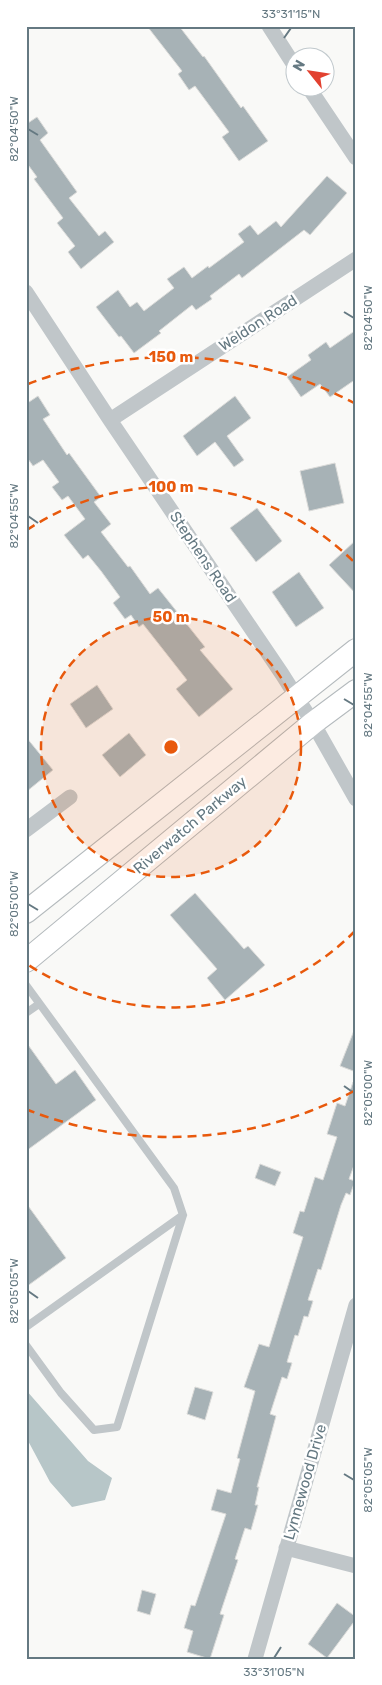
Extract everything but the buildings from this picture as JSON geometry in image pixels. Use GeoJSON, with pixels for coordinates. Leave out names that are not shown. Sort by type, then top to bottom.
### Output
{"type":"FeatureCollection","features":[{"type":"Feature","properties":{"kind":"main road"},"geometry":{"type":"LineString","coordinates":[[26,912],[356,650]]}},
{"type":"Feature","properties":{"kind":"main road","name":"Riverwatch Parkway"},"geometry":{"type":"LineString","coordinates":[[26,961],[313,724],[356,691]]}},
{"type":"Feature","properties":{"kind":"street"},"geometry":{"type":"LineString","coordinates":[[269,26],[284,49]]}},
{"type":"Feature","properties":{"kind":"street"},"geometry":{"type":"LineString","coordinates":[[316,98],[356,158]]}},
{"type":"Feature","properties":{"kind":"street","name":"Weldon Road"},"geometry":{"type":"LineString","coordinates":[[110,420],[356,259]]}},
{"type":"Feature","properties":{"kind":"street","name":"Stephens Road"},"geometry":{"type":"LineString","coordinates":[[26,292],[296,696],[356,799]]}},
{"type":"Feature","properties":{"kind":"street"},"geometry":{"type":"LineString","coordinates":[[26,830],[70,797]]}},
{"type":"Feature","properties":{"kind":"street","name":"Lynnewood Drive"},"geometry":{"type":"LineString","coordinates":[[255,1659],[356,1305]]}},
{"type":"Feature","properties":{"kind":"street"},"geometry":{"type":"LineString","coordinates":[[286,1548],[356,1566]]}},
{"type":"Feature","properties":{"kind":"lane"},"geometry":{"type":"LineString","coordinates":[[26,985],[174,1188],[183,1215],[117,1427],[94,1430],[61,1393],[26,1345]]}},
{"type":"Feature","properties":{"kind":"lane"},"geometry":{"type":"LineString","coordinates":[[26,1013],[39,1004]]}},
{"type":"Feature","properties":{"kind":"lane"},"geometry":{"type":"LineString","coordinates":[[26,1327],[183,1215]]}},
{"type":"Feature","properties":{"kind":"shaded area"},"geometry":{"type":"Polygon","coordinates":[[[26,1390],[88,1461],[112,1478],[105,1500],[72,1507],[50,1482],[26,1437],[26,1390]]]}}]}
